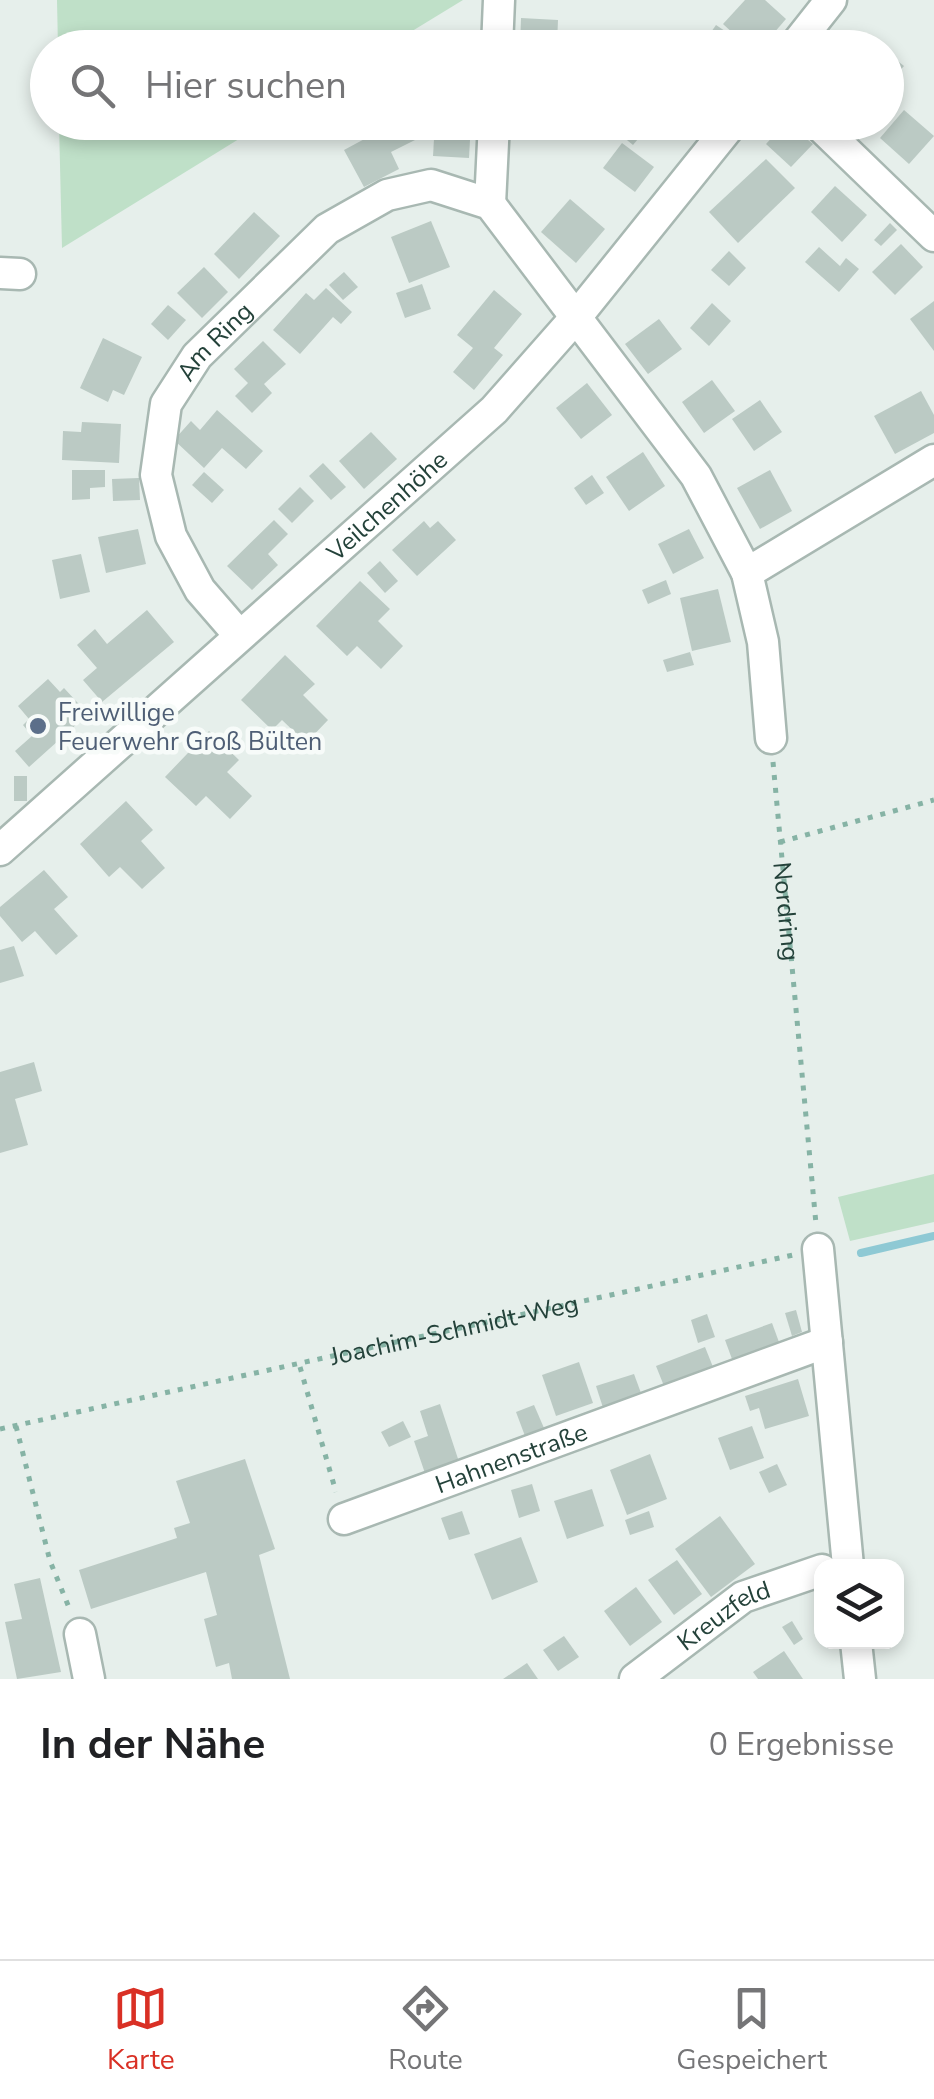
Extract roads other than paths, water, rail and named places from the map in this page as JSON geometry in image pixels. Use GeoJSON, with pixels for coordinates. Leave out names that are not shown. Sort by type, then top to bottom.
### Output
{"type":"FeatureCollection","features":[{"type":"Feature","properties":{"kind":"street"},"geometry":{"type":"LineString","coordinates":[[498,30],[499,0]]}},
{"type":"Feature","properties":{"kind":"street"},"geometry":{"type":"LineString","coordinates":[[807,30],[831,0]]}},
{"type":"Feature","properties":{"kind":"street"},"geometry":{"type":"LineString","coordinates":[[493,140],[490,204],[696,476],[746,572],[762,642],[772,738]]}},
{"type":"Feature","properties":{"kind":"street","name":"Veilchenhöhe"},"geometry":{"type":"LineString","coordinates":[[0,850],[494,410],[577,316],[719,140]]}},
{"type":"Feature","properties":{"kind":"street"},"geometry":{"type":"LineString","coordinates":[[835,140],[934,236]]}},
{"type":"Feature","properties":{"kind":"street","name":"Am Ring"},"geometry":{"type":"LineString","coordinates":[[239,635],[200,590],[171,536],[156,475],[166,404],[197,356],[327,229],[387,195],[431,185],[490,204]]}},
{"type":"Feature","properties":{"kind":"street"},"geometry":{"type":"LineString","coordinates":[[746,572],[934,460]]}},
{"type":"Feature","properties":{"kind":"street"},"geometry":{"type":"LineString","coordinates":[[818,1249],[828,1342],[837,1559]]}},
{"type":"Feature","properties":{"kind":"street","name":"Hahnenstraße"},"geometry":{"type":"LineString","coordinates":[[344,1519],[828,1342]]}},
{"type":"Feature","properties":{"kind":"street","name":"Kreuzfeld"},"geometry":{"type":"LineString","coordinates":[[635,1679],[743,1596],[814,1573]]}},
{"type":"Feature","properties":{"kind":"street"},"geometry":{"type":"LineString","coordinates":[[80,1634],[89,1679]]}},
{"type":"Feature","properties":{"kind":"street"},"geometry":{"type":"LineString","coordinates":[[857,1649],[860,1679]]}},
{"type":"Feature","properties":{"kind":"waterway"},"geometry":{"type":"LineString","coordinates":[[861,1253],[934,1236]]}},
{"type":"Feature","properties":{"kind":"place","name":"Freiwillige Feuerwehr Groß Bülten"},"geometry":{"type":"Point","coordinates":[38,726]}}]}
